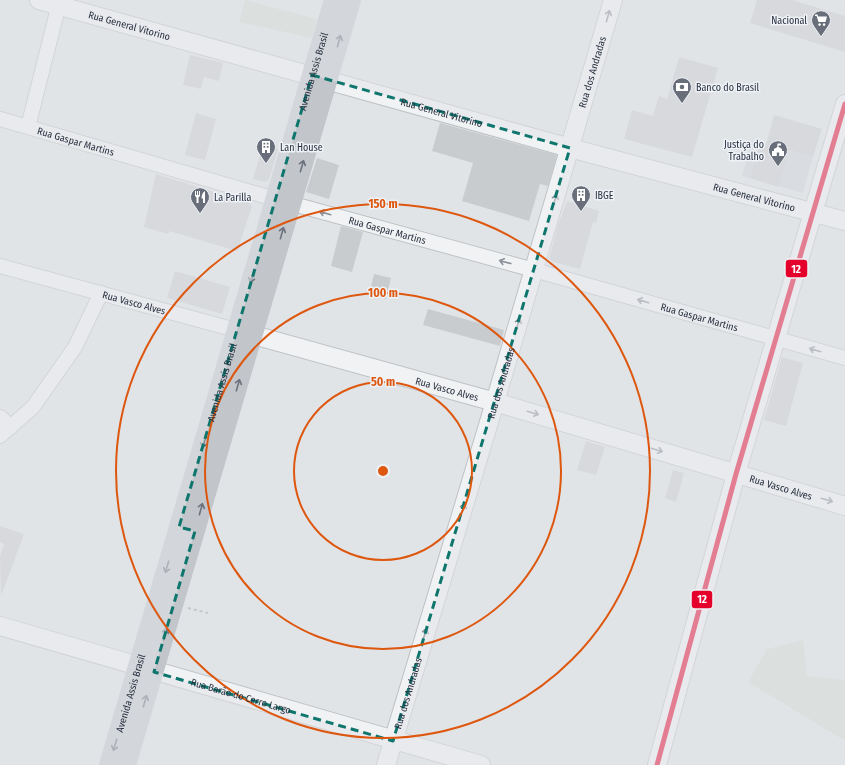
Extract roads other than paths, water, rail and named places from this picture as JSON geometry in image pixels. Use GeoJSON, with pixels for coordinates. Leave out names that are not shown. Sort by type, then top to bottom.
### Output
{"type":"FeatureCollection","features":[{"type":"Feature","properties":{"kind":"main road","name":"Avenida Assis Brasil"},"geometry":{"type":"LineString","coordinates":[[320,77],[334,0]]}},
{"type":"Feature","properties":{"kind":"main road","name":"Avenida Assis Brasil"},"geometry":{"type":"LineString","coordinates":[[126,765],[146,669],[244,332],[320,77],[351,0]]}},
{"type":"Feature","properties":{"kind":"main road","name":"Avenida Assis Brasil"},"geometry":{"type":"LineString","coordinates":[[109,765],[146,669],[173,605],[187,529]]}},
{"type":"Feature","properties":{"kind":"street","name":"Rua General Vitorino"},"geometry":{"type":"LineString","coordinates":[[39,0],[59,3],[570,148],[845,221]]}},
{"type":"Feature","properties":{"kind":"street","name":"Rua dos Andradas"},"geometry":{"type":"LineString","coordinates":[[386,765],[495,402],[613,0]]}},
{"type":"Feature","properties":{"kind":"street"},"geometry":{"type":"LineString","coordinates":[[28,127],[59,3]]}},
{"type":"Feature","properties":{"kind":"street"},"geometry":{"type":"LineString","coordinates":[[657,765],[736,474],[845,104]]}},
{"type":"Feature","properties":{"kind":"street","name":"Rua Gaspar Martins"},"geometry":{"type":"LineString","coordinates":[[0,119],[283,201],[845,358]]}},
{"type":"Feature","properties":{"kind":"street","name":"Rua Vasco Alves"},"geometry":{"type":"LineString","coordinates":[[0,266],[495,402],[845,506]]}},
{"type":"Feature","properties":{"kind":"street"},"geometry":{"type":"LineString","coordinates":[[0,436],[33,407],[75,347],[101,293]]}},
{"type":"Feature","properties":{"kind":"street"},"geometry":{"type":"LineString","coordinates":[[0,417],[11,427]]}},
{"type":"Feature","properties":{"kind":"street","name":"Rua Barão do Cerro Largo"},"geometry":{"type":"LineString","coordinates":[[0,626],[481,765]]}},
{"type":"Feature","properties":{"kind":"place","name":"Nacional"},"geometry":{"type":"Point","coordinates":[821,37]}},
{"type":"Feature","properties":{"kind":"place","name":"Banco do Brasil"},"geometry":{"type":"Point","coordinates":[682,104]}},
{"type":"Feature","properties":{"kind":"place","name":"Lan House"},"geometry":{"type":"Point","coordinates":[266,164]}},
{"type":"Feature","properties":{"kind":"place","name":"Justiça do Trabalho"},"geometry":{"type":"Point","coordinates":[778,167]}},
{"type":"Feature","properties":{"kind":"place","name":"IBGE"},"geometry":{"type":"Point","coordinates":[581,212]}},
{"type":"Feature","properties":{"kind":"place","name":"La Parilla"},"geometry":{"type":"Point","coordinates":[200,214]}}]}
